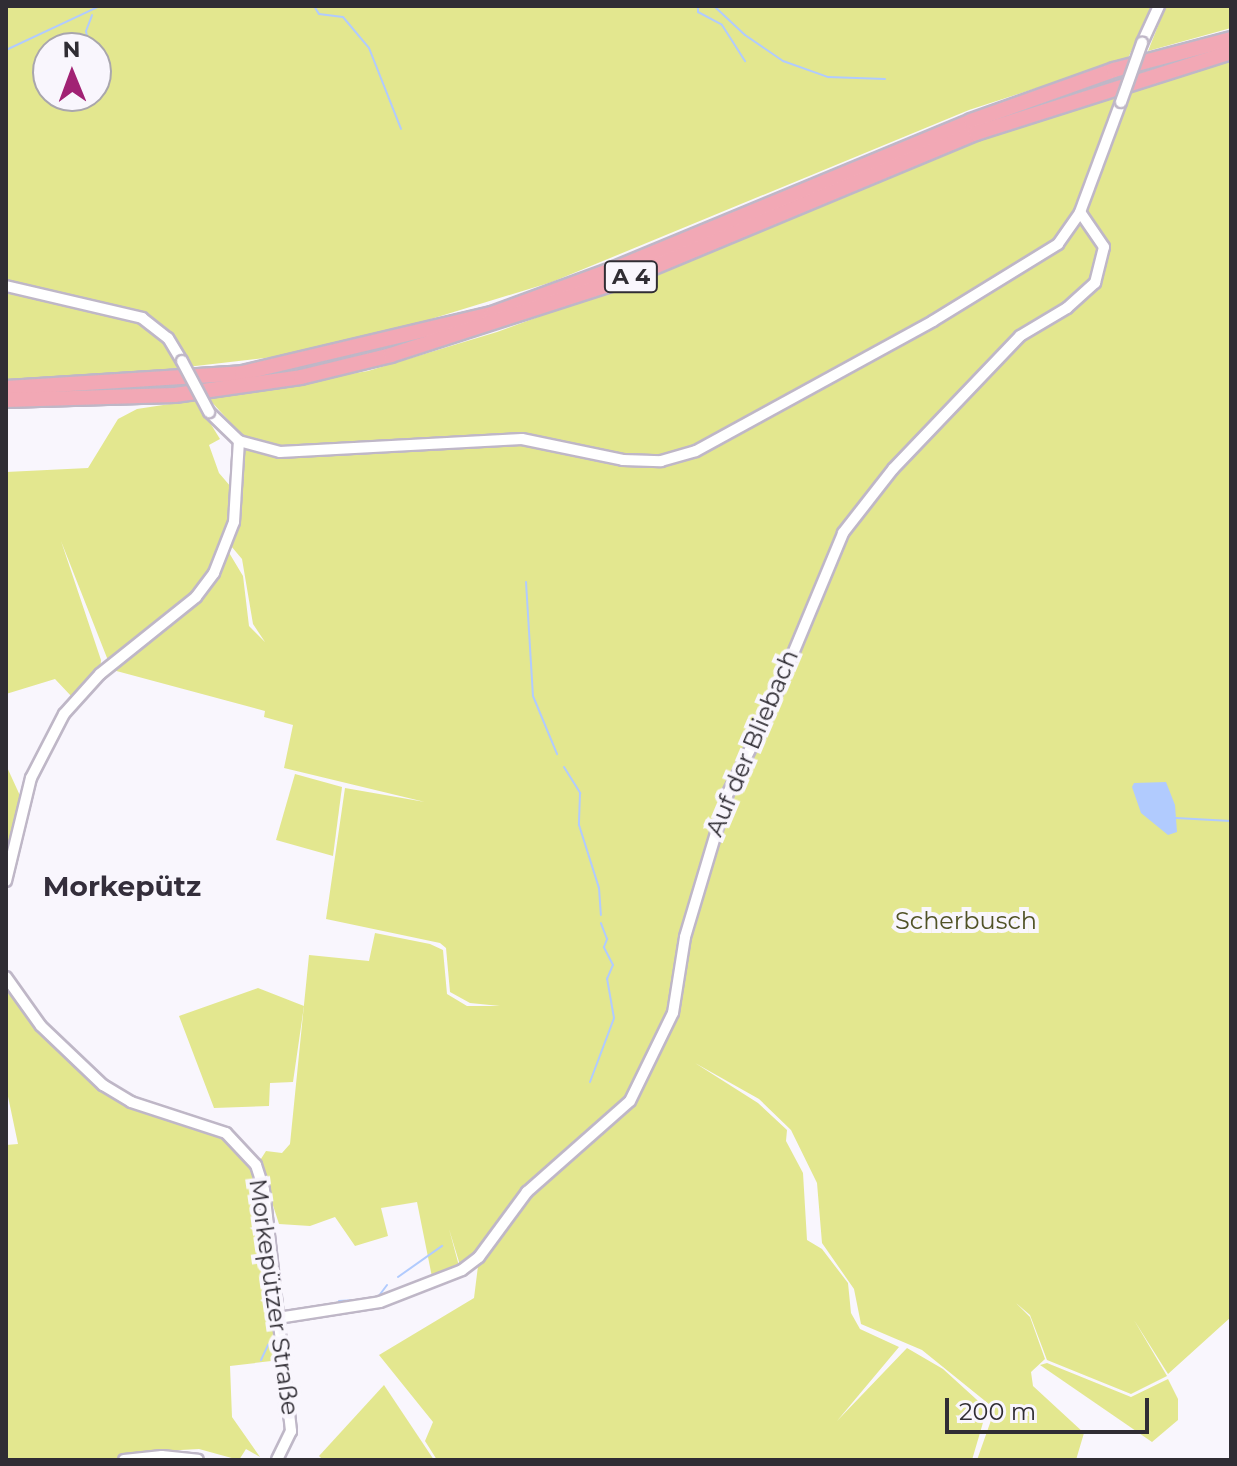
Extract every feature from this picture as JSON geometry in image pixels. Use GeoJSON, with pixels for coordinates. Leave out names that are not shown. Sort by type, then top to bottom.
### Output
{"type":"FeatureCollection","features":[{"type":"Feature","properties":{"kind":"highway","name":"A 4"},"geometry":{"type":"LineString","coordinates":[[8,390],[242,373],[492,314],[614,269],[971,121],[1114,70],[1231,39]]}},
{"type":"Feature","properties":{"kind":"highway","name":"A 4"},"geometry":{"type":"LineString","coordinates":[[8,390],[175,395],[301,377],[391,355],[620,281],[976,133],[1231,52]]}},
{"type":"Feature","properties":{"kind":"street"},"geometry":{"type":"LineString","coordinates":[[6,286],[142,318],[168,338],[209,412],[239,441],[293,453],[535,440],[623,460],[661,461],[696,451],[744,426],[1012,275],[1058,244],[1080,212],[1142,43],[1159,6]]}},
{"type":"Feature","properties":{"kind":"street","name":"Auf der Bliebach"},"geometry":{"type":"LineString","coordinates":[[278,1318],[380,1302],[462,1270],[479,1257],[527,1192],[630,1101],[673,1013],[696,894],[728,793],[767,716],[843,533],[893,469],[1020,336],[1067,308],[1095,283],[1104,247],[1080,212]]}},
{"type":"Feature","properties":{"kind":"street"},"geometry":{"type":"LineString","coordinates":[[6,881],[31,778],[64,714],[108,667],[196,597],[214,573],[234,522],[239,441]]}},
{"type":"Feature","properties":{"kind":"street","name":"Morkepützer Straße"},"geometry":{"type":"LineString","coordinates":[[6,977],[34,1019],[103,1085],[131,1102],[214,1127],[249,1156],[262,1181],[291,1431],[277,1460]]}},
{"type":"Feature","properties":{"kind":"street"},"geometry":{"type":"LineString","coordinates":[[124,1460],[162,1456],[198,1460]]}},
{"type":"Feature","properties":{"kind":"green space"},"geometry":{"type":"Polygon","coordinates":[[[6,6],[1153,6],[1128,58],[969,110],[552,282],[382,334],[291,355],[66,381],[6,380],[6,6]]]}},
{"type":"Feature","properties":{"kind":"green space"},"geometry":{"type":"Polygon","coordinates":[[[1166,6],[1231,6],[1231,28],[1148,51],[1166,6]]]}},
{"type":"Feature","properties":{"kind":"green space","name":"Scherbusch"},"geometry":{"type":"Polygon","coordinates":[[[1231,61],[1231,1317],[1168,1374],[1134,1320],[1167,1376],[1131,1394],[1047,1360],[1030,1315],[1016,1303],[1030,1317],[1045,1359],[1031,1372],[1033,1386],[1084,1433],[1076,1460],[977,1460],[995,1409],[922,1350],[861,1324],[854,1289],[822,1243],[817,1183],[791,1130],[759,1099],[695,1063],[758,1103],[787,1130],[786,1141],[803,1173],[807,1240],[822,1249],[848,1283],[851,1313],[860,1329],[899,1347],[837,1421],[907,1348],[943,1369],[987,1409],[972,1460],[437,1460],[425,1441],[433,1422],[379,1355],[474,1298],[479,1258],[476,1254],[460,1265],[449,1229],[459,1266],[432,1277],[417,1202],[381,1208],[388,1236],[355,1246],[335,1217],[310,1226],[279,1224],[259,1162],[266,1151],[282,1153],[290,1144],[309,955],[369,961],[375,933],[430,944],[443,950],[447,994],[467,1006],[500,1006],[470,1003],[450,992],[446,948],[440,943],[326,919],[345,788],[425,802],[284,768],[293,725],[264,717],[265,711],[109,669],[217,573],[228,551],[243,576],[249,626],[265,642],[253,624],[242,559],[231,546],[241,434],[208,398],[368,371],[497,332],[623,286],[977,137],[1120,88],[1231,61]]]}},
{"type":"Feature","properties":{"kind":"green space"},"geometry":{"type":"Polygon","coordinates":[[[196,400],[220,439],[209,445],[219,473],[231,487],[225,544],[213,572],[195,596],[109,663],[61,541],[101,660],[100,672],[72,697],[55,679],[6,694],[6,472],[88,468],[118,419],[137,409],[196,400]]]}},
{"type":"Feature","properties":{"kind":"green space"},"geometry":{"type":"Polygon","coordinates":[[[6,765],[22,800],[6,865],[6,765]]]}},
{"type":"Feature","properties":{"kind":"green space"},"geometry":{"type":"Polygon","coordinates":[[[295,774],[342,787],[333,856],[276,840],[295,774]]]}},
{"type":"Feature","properties":{"kind":"green space"},"geometry":{"type":"Polygon","coordinates":[[[6,986],[25,1014],[106,1091],[225,1137],[252,1167],[259,1184],[280,1360],[230,1366],[232,1417],[260,1457],[246,1449],[239,1460],[199,1449],[162,1451],[154,1460],[6,1460],[6,1145],[18,1144],[6,1087],[6,986]]]}},
{"type":"Feature","properties":{"kind":"green space"},"geometry":{"type":"Polygon","coordinates":[[[258,988],[304,1006],[293,1082],[270,1083],[269,1106],[214,1108],[179,1016],[258,988]]]}},
{"type":"Feature","properties":{"kind":"green space"},"geometry":{"type":"Polygon","coordinates":[[[1047,1363],[1131,1397],[1168,1379],[1178,1399],[1178,1420],[1152,1442],[1040,1365],[1047,1363]]]}},
{"type":"Feature","properties":{"kind":"green space"},"geometry":{"type":"Polygon","coordinates":[[[384,1385],[434,1460],[323,1460],[319,1456],[384,1385]]]}},
{"type":"Feature","properties":{"kind":"water"},"geometry":{"type":"Polygon","coordinates":[[[1166,782],[1175,805],[1177,832],[1168,835],[1141,813],[1132,787],[1134,783],[1166,782]]]}},
{"type":"Feature","properties":{"kind":"waterway"},"geometry":{"type":"LineString","coordinates":[[6,50],[100,6]]}},
{"type":"Feature","properties":{"kind":"waterway"},"geometry":{"type":"LineString","coordinates":[[314,6],[319,14],[343,17],[369,48],[401,129]]}},
{"type":"Feature","properties":{"kind":"waterway"},"geometry":{"type":"LineString","coordinates":[[698,6],[698,12],[722,25],[745,61]]}},
{"type":"Feature","properties":{"kind":"waterway"},"geometry":{"type":"LineString","coordinates":[[714,6],[745,35],[783,61],[828,77],[885,79]]}},
{"type":"Feature","properties":{"kind":"waterway"},"geometry":{"type":"LineString","coordinates":[[86,32],[92,15]]}},
{"type":"Feature","properties":{"kind":"waterway"},"geometry":{"type":"LineString","coordinates":[[526,582],[533,696],[557,754]]}},
{"type":"Feature","properties":{"kind":"waterway"},"geometry":{"type":"LineString","coordinates":[[564,767],[580,793],[579,825],[599,888],[601,915]]}},
{"type":"Feature","properties":{"kind":"waterway"},"geometry":{"type":"LineString","coordinates":[[1176,818],[1231,821]]}},
{"type":"Feature","properties":{"kind":"waterway"},"geometry":{"type":"LineString","coordinates":[[590,1082],[614,1018],[607,979],[613,965],[604,947],[607,939],[601,923]]}},
{"type":"Feature","properties":{"kind":"waterway"},"geometry":{"type":"LineString","coordinates":[[398,1277],[442,1246]]}},
{"type":"Feature","properties":{"kind":"waterway"},"geometry":{"type":"LineString","coordinates":[[378,1297],[387,1285]]}},
{"type":"Feature","properties":{"kind":"waterway"},"geometry":{"type":"LineString","coordinates":[[339,1301],[361,1300]]}},
{"type":"Feature","properties":{"kind":"waterway"},"geometry":{"type":"LineString","coordinates":[[261,1360],[268,1345]]}},
{"type":"Feature","properties":{"kind":"district","name":"Morkepütz"},"geometry":{"type":"Point","coordinates":[122,886]}}]}
